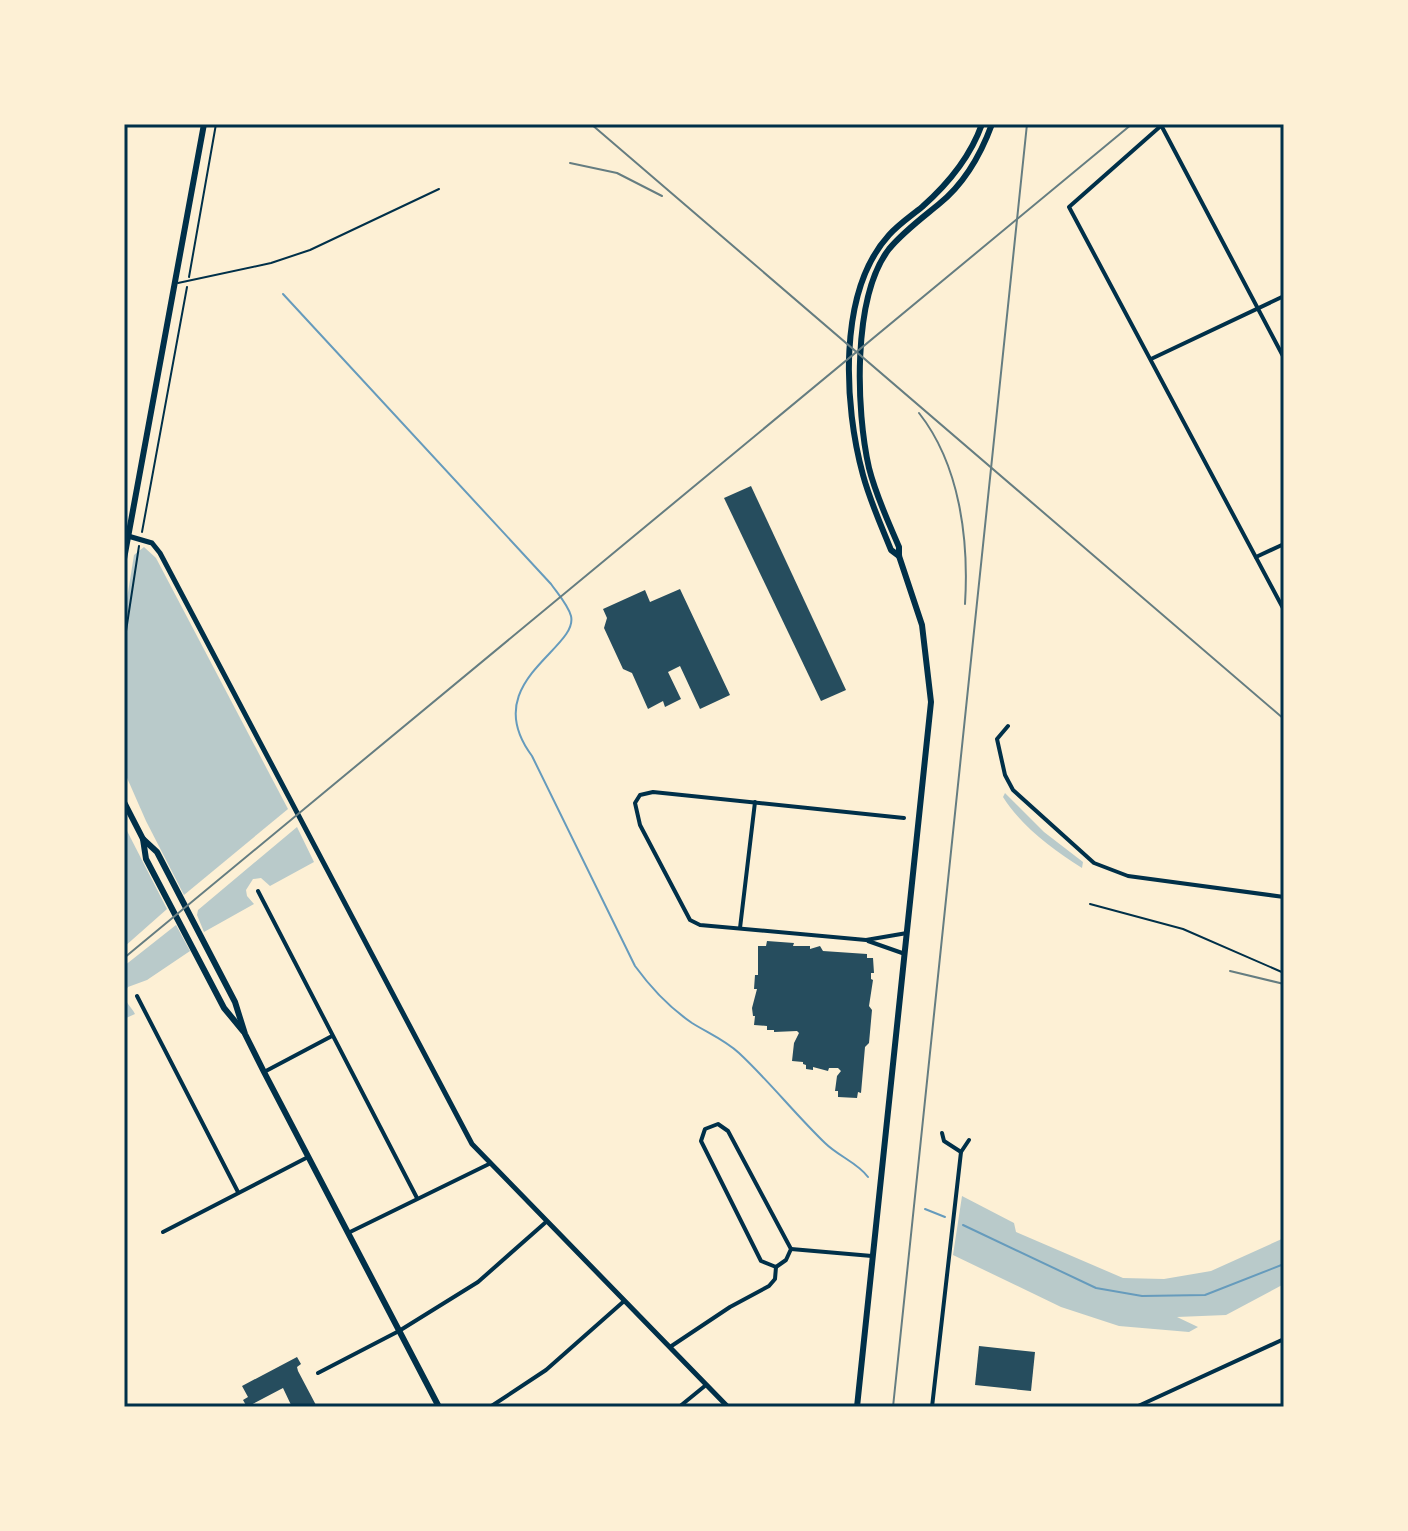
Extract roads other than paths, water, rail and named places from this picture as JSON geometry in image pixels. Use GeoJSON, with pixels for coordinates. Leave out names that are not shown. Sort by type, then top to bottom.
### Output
{"type":"FeatureCollection","features":[{"type":"Feature","properties":{"kind":"main road"},"geometry":{"type":"LineString","coordinates":[[124,559],[204,124]]}},
{"type":"Feature","properties":{"kind":"main road"},"geometry":{"type":"LineString","coordinates":[[899,556],[891,550],[868,493],[856,442],[851,384],[854,308],[860,284],[880,246],[951,179],[982,124]]}},
{"type":"Feature","properties":{"kind":"main road"},"geometry":{"type":"LineString","coordinates":[[857,1407],[931,702],[922,625],[899,556],[899,547],[876,491],[863,440],[862,327],[867,296],[881,262],[890,248],[963,178],[977,159],[992,124]]}},
{"type":"Feature","properties":{"kind":"main road"},"geometry":{"type":"LineString","coordinates":[[124,803],[143,839],[146,859],[224,1008],[245,1034]]}},
{"type":"Feature","properties":{"kind":"main road"},"geometry":{"type":"LineString","coordinates":[[143,839],[157,852],[235,1002],[245,1034],[264,1072],[439,1407]]}},
{"type":"Feature","properties":{"kind":"street"},"geometry":{"type":"LineString","coordinates":[[1284,358],[1162,125],[1069,207],[1284,610]]}},
{"type":"Feature","properties":{"kind":"street"},"geometry":{"type":"LineString","coordinates":[[1151,359],[1284,296]]}},
{"type":"Feature","properties":{"kind":"street"},"geometry":{"type":"LineString","coordinates":[[128,536],[152,543],[160,553],[477,1151],[728,1407]]}},
{"type":"Feature","properties":{"kind":"street"},"geometry":{"type":"LineString","coordinates":[[1256,557],[1284,544]]}},
{"type":"Feature","properties":{"kind":"street"},"geometry":{"type":"LineString","coordinates":[[1008,726],[997,739],[1005,775],[1013,790],[1094,863],[1128,876],[1284,897]]}},
{"type":"Feature","properties":{"kind":"street"},"geometry":{"type":"LineString","coordinates":[[904,818],[653,792],[640,795],[635,803],[640,825],[690,920],[700,925],[866,940],[905,954]]}},
{"type":"Feature","properties":{"kind":"street"},"geometry":{"type":"LineString","coordinates":[[740,928],[755,802]]}},
{"type":"Feature","properties":{"kind":"street"},"geometry":{"type":"LineString","coordinates":[[258,891],[417,1198]]}},
{"type":"Feature","properties":{"kind":"street"},"geometry":{"type":"LineString","coordinates":[[866,940],[908,933]]}},
{"type":"Feature","properties":{"kind":"street"},"geometry":{"type":"LineString","coordinates":[[137,996],[238,1192]]}},
{"type":"Feature","properties":{"kind":"street"},"geometry":{"type":"LineString","coordinates":[[264,1072],[332,1036]]}},
{"type":"Feature","properties":{"kind":"street"},"geometry":{"type":"LineString","coordinates":[[776,1267],[761,1261],[701,1141],[705,1129],[718,1124],[728,1131],[791,1249]]}},
{"type":"Feature","properties":{"kind":"street"},"geometry":{"type":"LineString","coordinates":[[942,1133],[944,1141],[961,1152]]}},
{"type":"Feature","properties":{"kind":"street"},"geometry":{"type":"LineString","coordinates":[[932,1407],[961,1152],[969,1140]]}},
{"type":"Feature","properties":{"kind":"street"},"geometry":{"type":"LineString","coordinates":[[163,1232],[308,1157]]}},
{"type":"Feature","properties":{"kind":"street"},"geometry":{"type":"LineString","coordinates":[[348,1233],[489,1164]]}},
{"type":"Feature","properties":{"kind":"street"},"geometry":{"type":"LineString","coordinates":[[318,1373],[399,1331],[478,1282],[546,1222]]}},
{"type":"Feature","properties":{"kind":"street"},"geometry":{"type":"LineString","coordinates":[[791,1249],[873,1256]]}},
{"type":"Feature","properties":{"kind":"street"},"geometry":{"type":"LineString","coordinates":[[776,1267],[786,1260],[791,1249]]}},
{"type":"Feature","properties":{"kind":"street"},"geometry":{"type":"LineString","coordinates":[[669,1347],[769,1286],[775,1279],[776,1267]]}},
{"type":"Feature","properties":{"kind":"street"},"geometry":{"type":"LineString","coordinates":[[490,1407],[546,1370],[623,1302]]}},
{"type":"Feature","properties":{"kind":"street"},"geometry":{"type":"LineString","coordinates":[[1136,1407],[1284,1339]]}},
{"type":"Feature","properties":{"kind":"street"},"geometry":{"type":"LineString","coordinates":[[679,1407],[706,1385]]}},
{"type":"Feature","properties":{"kind":"lane"},"geometry":{"type":"LineString","coordinates":[[175,283],[271,263],[310,250],[439,189]]}},
{"type":"Feature","properties":{"kind":"lane"},"geometry":{"type":"LineString","coordinates":[[1090,904],[1183,929],[1284,973]]}},
{"type":"Feature","properties":{"kind":"waterway"},"geometry":{"type":"LineString","coordinates":[[283,294],[551,584],[568,608],[571,616],[569,628],[522,688],[516,708],[518,730],[635,966],[669,1004],[739,1053],[825,1143],[868,1177]]}},
{"type":"Feature","properties":{"kind":"waterway"},"geometry":{"type":"LineString","coordinates":[[925,1209],[945,1217]]}},
{"type":"Feature","properties":{"kind":"waterway"},"geometry":{"type":"LineString","coordinates":[[963,1225],[1096,1288],[1142,1296],[1205,1295],[1284,1264]]}},
{"type":"Feature","properties":{"kind":"railway"},"geometry":{"type":"LineString","coordinates":[[591,124],[1284,719]]}},
{"type":"Feature","properties":{"kind":"railway"},"geometry":{"type":"LineString","coordinates":[[893,1407],[1027,124]]}},
{"type":"Feature","properties":{"kind":"railway"},"geometry":{"type":"LineString","coordinates":[[124,958],[1132,124]]}},
{"type":"Feature","properties":{"kind":"railway"},"geometry":{"type":"LineString","coordinates":[[570,163],[617,173],[662,196]]}},
{"type":"Feature","properties":{"kind":"railway"},"geometry":{"type":"LineString","coordinates":[[919,413],[933,434],[953,479],[963,529],[965,604]]}},
{"type":"Feature","properties":{"kind":"railway"},"geometry":{"type":"LineString","coordinates":[[1230,971],[1284,984]]}}]}
